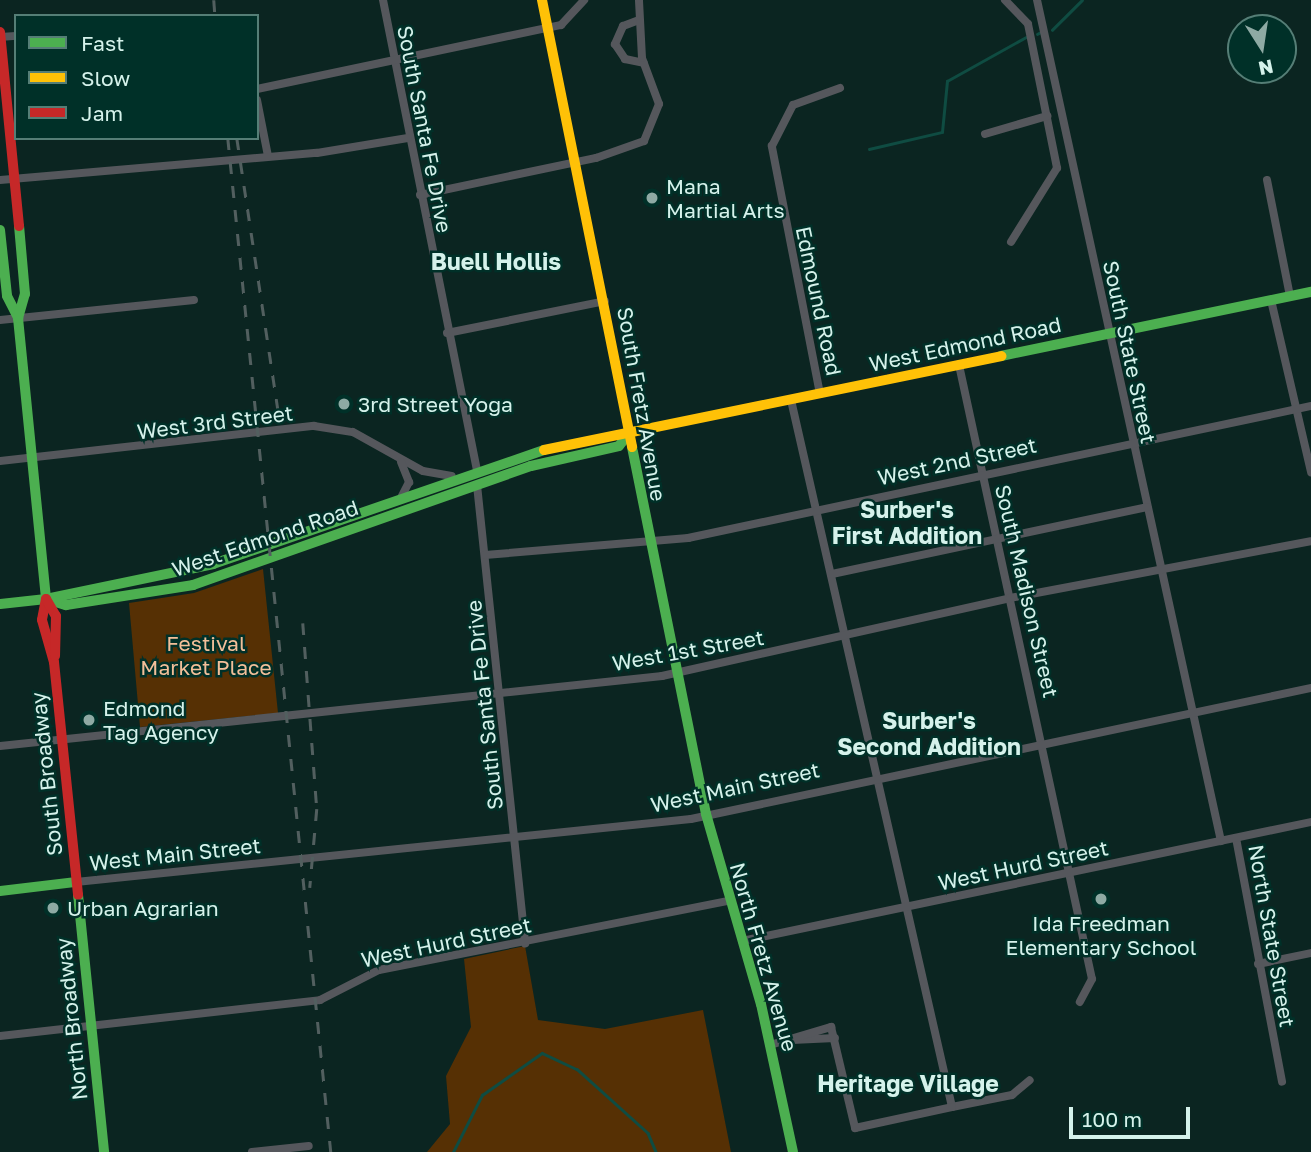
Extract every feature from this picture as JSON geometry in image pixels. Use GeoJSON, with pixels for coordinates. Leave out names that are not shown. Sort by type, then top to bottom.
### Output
{"type":"FeatureCollection","features":[{"type":"Feature","properties":{"kind":"main road","name":"South Fretz Avenue"},"geometry":{"type":"LineString","coordinates":[[542,0],[578,161],[605,301],[626,437],[706,814]]}},
{"type":"Feature","properties":{"kind":"main road","name":"South Broadway"},"geometry":{"type":"LineString","coordinates":[[0,32],[25,294],[18,317],[46,599],[42,620],[54,662],[76,882]]}},
{"type":"Feature","properties":{"kind":"main road","name":"South Broadway"},"geometry":{"type":"LineString","coordinates":[[0,230],[7,296],[18,317]]}},
{"type":"Feature","properties":{"kind":"main road","name":"West Edmond Road"},"geometry":{"type":"LineString","coordinates":[[46,599],[213,564],[477,469],[576,442],[626,437],[1311,292]]}},
{"type":"Feature","properties":{"kind":"main road","name":"West Edmond Road"},"geometry":{"type":"LineString","coordinates":[[46,599],[66,605],[193,585],[477,485],[619,446],[626,437]]}},
{"type":"Feature","properties":{"kind":"main road"},"geometry":{"type":"LineString","coordinates":[[0,604],[46,599]]}},
{"type":"Feature","properties":{"kind":"main road","name":"North Fretz Avenue"},"geometry":{"type":"LineString","coordinates":[[706,814],[770,1045],[793,1152]]}},
{"type":"Feature","properties":{"kind":"main road"},"geometry":{"type":"LineString","coordinates":[[0,891],[76,882]]}},
{"type":"Feature","properties":{"kind":"main road","name":"North Broadway"},"geometry":{"type":"LineString","coordinates":[[76,882],[104,1152]]}},
{"type":"Feature","properties":{"kind":"street","name":"South Santa Fe Drive"},"geometry":{"type":"LineString","coordinates":[[383,0],[447,333],[477,469]]}},
{"type":"Feature","properties":{"kind":"street"},"geometry":{"type":"LineString","coordinates":[[259,89],[548,28],[570,21],[584,0]]}},
{"type":"Feature","properties":{"kind":"street"},"geometry":{"type":"LineString","coordinates":[[420,195],[635,146],[652,132],[659,104],[644,63],[639,0]]}},
{"type":"Feature","properties":{"kind":"street"},"geometry":{"type":"LineString","coordinates":[[1005,0],[1025,18],[1047,116],[1055,177],[1011,242]]}},
{"type":"Feature","properties":{"kind":"street","name":"South State Street"},"geometry":{"type":"LineString","coordinates":[[1037,0],[1189,712]]}},
{"type":"Feature","properties":{"kind":"street"},"geometry":{"type":"LineString","coordinates":[[639,20],[623,26],[615,44],[625,59],[644,63]]}},
{"type":"Feature","properties":{"kind":"street"},"geometry":{"type":"LineString","coordinates":[[1036,64],[1049,60]]}},
{"type":"Feature","properties":{"kind":"street","name":"Edmound Road"},"geometry":{"type":"LineString","coordinates":[[820,394],[772,146],[773,134],[793,105],[840,89]]}},
{"type":"Feature","properties":{"kind":"street"},"geometry":{"type":"LineString","coordinates":[[259,110],[268,156]]}},
{"type":"Feature","properties":{"kind":"street"},"geometry":{"type":"LineString","coordinates":[[985,134],[1047,116]]}},
{"type":"Feature","properties":{"kind":"street"},"geometry":{"type":"LineString","coordinates":[[0,180],[268,156],[408,138]]}},
{"type":"Feature","properties":{"kind":"street"},"geometry":{"type":"LineString","coordinates":[[1267,180],[1290,296]]}},
{"type":"Feature","properties":{"kind":"street"},"geometry":{"type":"LineString","coordinates":[[0,320],[194,300]]}},
{"type":"Feature","properties":{"kind":"street"},"geometry":{"type":"LineString","coordinates":[[1271,300],[1311,472]]}},
{"type":"Feature","properties":{"kind":"street"},"geometry":{"type":"LineString","coordinates":[[447,333],[605,301]]}},
{"type":"Feature","properties":{"kind":"street","name":"South Madison Street"},"geometry":{"type":"LineString","coordinates":[[959,365],[999,538],[1092,979],[1080,1002]]}},
{"type":"Feature","properties":{"kind":"street"},"geometry":{"type":"LineString","coordinates":[[791,400],[832,574],[918,981],[952,1107]]}},
{"type":"Feature","properties":{"kind":"street","name":"West 2nd Street"},"geometry":{"type":"LineString","coordinates":[[485,555],[688,538],[982,473],[1311,406]]}},
{"type":"Feature","properties":{"kind":"street","name":"West 3rd Street"},"geometry":{"type":"LineString","coordinates":[[0,461],[314,426],[354,432],[435,476],[460,476]]}},
{"type":"Feature","properties":{"kind":"street"},"geometry":{"type":"LineString","coordinates":[[397,457],[409,482],[402,496]]}},
{"type":"Feature","properties":{"kind":"street","name":"South Santa Fe Drive"},"geometry":{"type":"LineString","coordinates":[[477,485],[525,943]]}},
{"type":"Feature","properties":{"kind":"street"},"geometry":{"type":"LineString","coordinates":[[832,574],[1147,507]]}},
{"type":"Feature","properties":{"kind":"street","name":"West 1st Street"},"geometry":{"type":"LineString","coordinates":[[0,746],[676,673],[1010,598],[1311,541]]}},
{"type":"Feature","properties":{"kind":"street","name":"West Main Street"},"geometry":{"type":"LineString","coordinates":[[76,882],[516,838],[706,814],[876,776],[1311,688]]}},
{"type":"Feature","properties":{"kind":"street","name":"North State Street"},"geometry":{"type":"LineString","coordinates":[[1189,712],[1221,841]]}},
{"type":"Feature","properties":{"kind":"street","name":"West Hurd Street"},"geometry":{"type":"LineString","coordinates":[[743,941],[1311,822]]}},
{"type":"Feature","properties":{"kind":"street","name":"North State Street"},"geometry":{"type":"LineString","coordinates":[[1236,838],[1282,1082]]}},
{"type":"Feature","properties":{"kind":"street","name":"West Hurd Street"},"geometry":{"type":"LineString","coordinates":[[0,1036],[320,1000],[379,970],[728,901]]}},
{"type":"Feature","properties":{"kind":"street"},"geometry":{"type":"LineString","coordinates":[[1258,964],[1311,953]]}},
{"type":"Feature","properties":{"kind":"street"},"geometry":{"type":"LineString","coordinates":[[770,1045],[792,1040],[827,1026],[835,1038],[855,1128],[1015,1094],[1030,1080]]}},
{"type":"Feature","properties":{"kind":"street"},"geometry":{"type":"LineString","coordinates":[[792,1040],[835,1038]]}},
{"type":"Feature","properties":{"kind":"street"},"geometry":{"type":"LineString","coordinates":[[252,1152],[309,1146]]}},
{"type":"Feature","properties":{"kind":"green space","name":"Festival Market Place"},"geometry":{"type":"Polygon","coordinates":[[[263,569],[278,713],[140,727],[129,603],[194,593],[263,569]]]}},
{"type":"Feature","properties":{"kind":"green space"},"geometry":{"type":"Polygon","coordinates":[[[525,946],[538,1020],[605,1029],[703,1010],[731,1152],[427,1152],[450,1124],[446,1076],[471,1027],[464,959],[525,946]]]}},
{"type":"Feature","properties":{"kind":"waterway"},"geometry":{"type":"LineString","coordinates":[[1052,30],[1082,0]]}},
{"type":"Feature","properties":{"kind":"waterway"},"geometry":{"type":"LineString","coordinates":[[869,149],[942,132],[947,81],[1026,37]]}},
{"type":"Feature","properties":{"kind":"waterway"},"geometry":{"type":"LineString","coordinates":[[453,1152],[482,1095],[542,1053],[577,1069],[648,1133],[656,1152]]}},
{"type":"Feature","properties":{"kind":"railway"},"geometry":{"type":"LineString","coordinates":[[214,0],[215,14]]}},
{"type":"Feature","properties":{"kind":"railway"},"geometry":{"type":"LineString","coordinates":[[228,140],[331,1152]]}},
{"type":"Feature","properties":{"kind":"railway"},"geometry":{"type":"LineString","coordinates":[[237,140],[279,415]]}},
{"type":"Feature","properties":{"kind":"railway"},"geometry":{"type":"LineString","coordinates":[[303,623],[317,809],[310,888]]}},
{"type":"Feature","properties":{"kind":"traffic: fast"},"geometry":{"type":"LineString","coordinates":[[18,318],[25,294],[19,226]]}},
{"type":"Feature","properties":{"kind":"traffic: fast"},"geometry":{"type":"LineString","coordinates":[[0,230],[7,296],[18,318],[46,599],[0,604]]}},
{"type":"Feature","properties":{"kind":"traffic: fast"},"geometry":{"type":"LineString","coordinates":[[1001,356],[1311,292]]}},
{"type":"Feature","properties":{"kind":"traffic: fast"},"geometry":{"type":"LineString","coordinates":[[46,599],[66,605],[193,585],[531,466],[619,446],[626,437]]}},
{"type":"Feature","properties":{"kind":"traffic: fast"},"geometry":{"type":"LineString","coordinates":[[632,447],[706,814],[761,1004],[793,1152]]}},
{"type":"Feature","properties":{"kind":"traffic: fast"},"geometry":{"type":"LineString","coordinates":[[46,599],[213,564],[544,450]]}},
{"type":"Feature","properties":{"kind":"traffic: fast"},"geometry":{"type":"LineString","coordinates":[[0,891],[76,882]]}},
{"type":"Feature","properties":{"kind":"traffic: fast"},"geometry":{"type":"LineString","coordinates":[[78,895],[104,1152]]}},
{"type":"Feature","properties":{"kind":"traffic: slow"},"geometry":{"type":"LineString","coordinates":[[542,0],[632,447]]}},
{"type":"Feature","properties":{"kind":"traffic: slow"},"geometry":{"type":"LineString","coordinates":[[544,450],[1001,356]]}},
{"type":"Feature","properties":{"kind":"traffic: jam"},"geometry":{"type":"LineString","coordinates":[[0,32],[19,226]]}},
{"type":"Feature","properties":{"kind":"traffic: jam"},"geometry":{"type":"LineString","coordinates":[[46,599],[42,620],[54,662],[78,895]]}},
{"type":"Feature","properties":{"kind":"traffic: jam"},"geometry":{"type":"LineString","coordinates":[[46,599],[56,616],[55,656]]}},
{"type":"Feature","properties":{"kind":"place","name":"Mana Martial Arts"},"geometry":{"type":"Point","coordinates":[652,198]}},
{"type":"Feature","properties":{"kind":"place","name":"3rd Street Yoga"},"geometry":{"type":"Point","coordinates":[344,404]}},
{"type":"Feature","properties":{"kind":"place","name":"Edmond Tag Agency"},"geometry":{"type":"Point","coordinates":[89,720]}},
{"type":"Feature","properties":{"kind":"place","name":"Ida Freedman Elementary School"},"geometry":{"type":"Point","coordinates":[1101,899]}},
{"type":"Feature","properties":{"kind":"place","name":"Urban Agrarian"},"geometry":{"type":"Point","coordinates":[53,908]}},
{"type":"Feature","properties":{"kind":"district","name":"Buell Hollis"},"geometry":{"type":"Point","coordinates":[496,261]}},
{"type":"Feature","properties":{"kind":"district","name":"Surber's First Addition"},"geometry":{"type":"Point","coordinates":[907,522]}},
{"type":"Feature","properties":{"kind":"district","name":"Surber's Second Addition"},"geometry":{"type":"Point","coordinates":[929,733]}},
{"type":"Feature","properties":{"kind":"district","name":"Heritage Village"},"geometry":{"type":"Point","coordinates":[908,1083]}}]}
